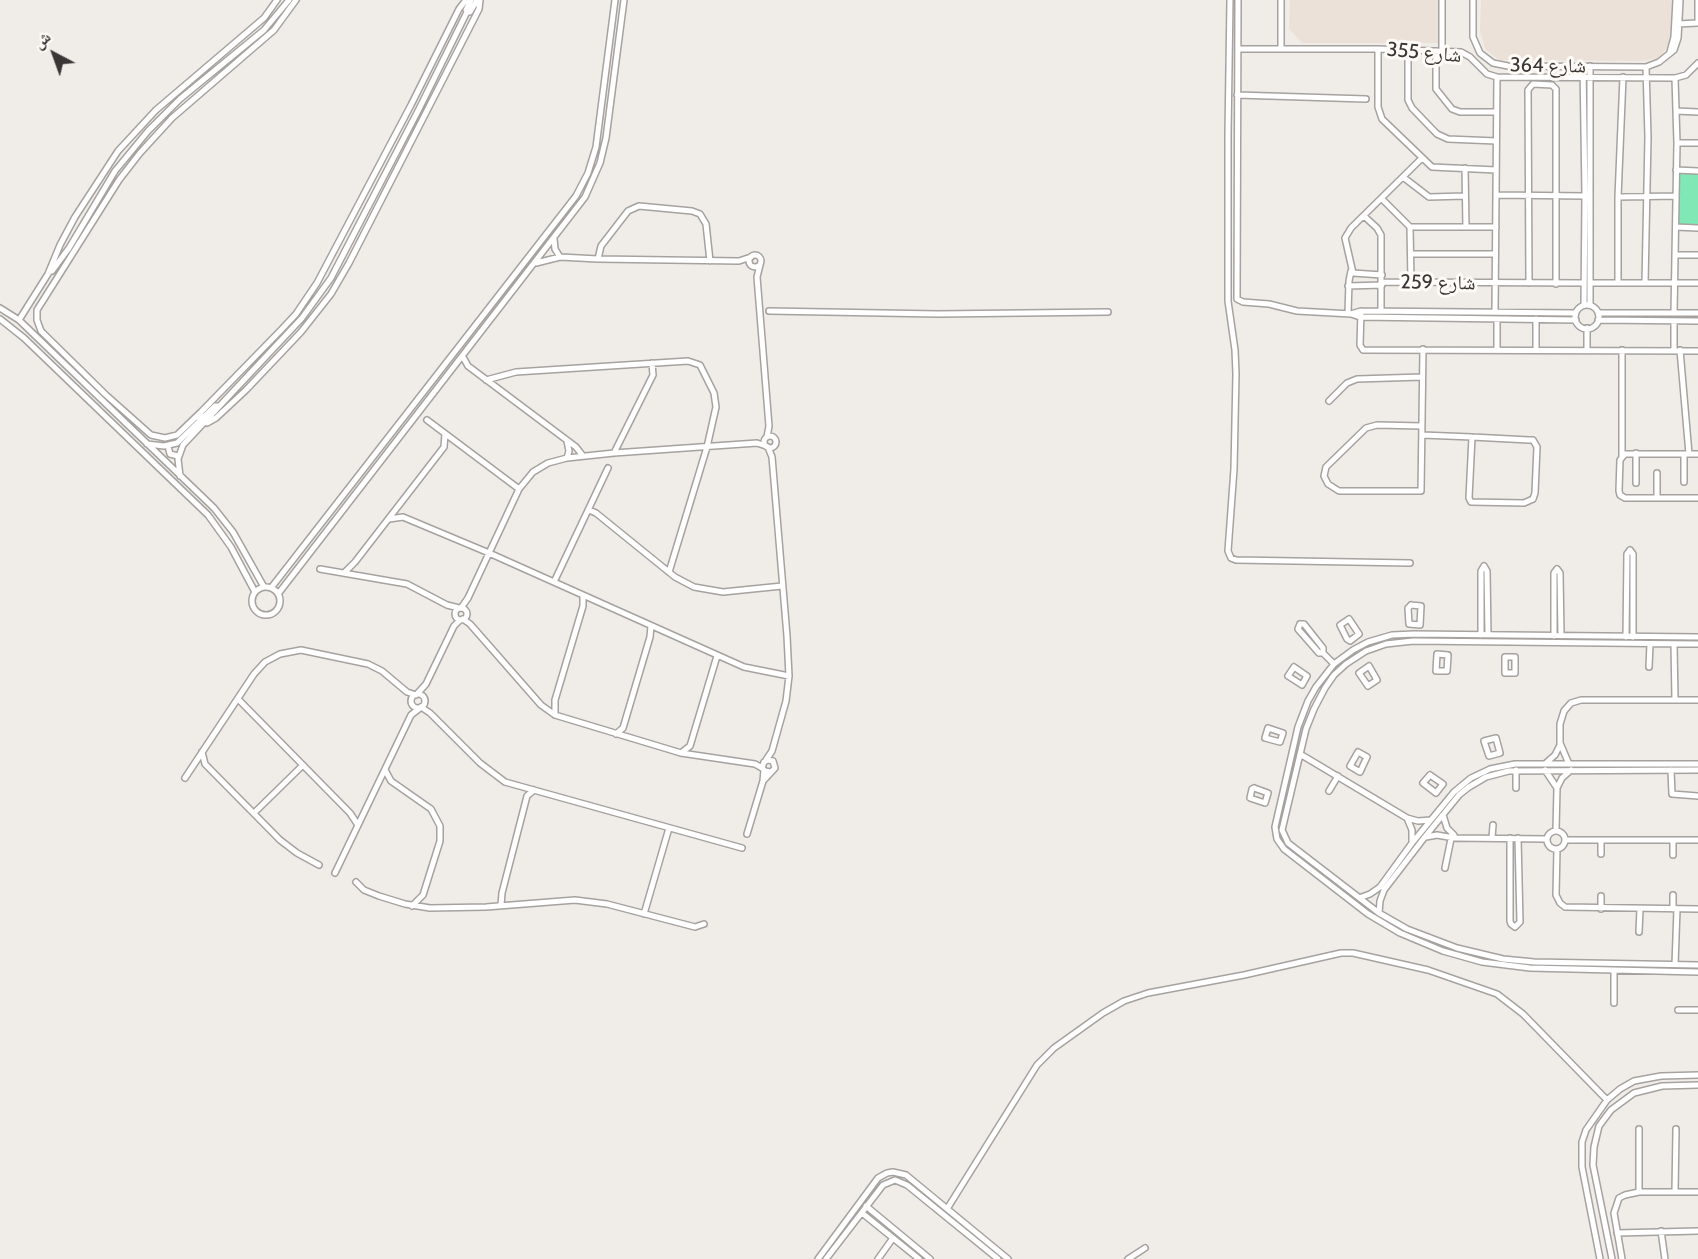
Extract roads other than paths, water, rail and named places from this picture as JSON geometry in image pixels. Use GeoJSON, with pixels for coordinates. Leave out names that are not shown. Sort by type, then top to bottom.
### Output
{"type":"FeatureCollection","features":[{"type":"Feature","properties":{"kind":"street"},"geometry":{"type":"LineString","coordinates":[[19,320],[48,274],[64,236],[113,159],[137,130],[172,95],[271,11],[277,0]]}},
{"type":"Feature","properties":{"kind":"street"},"geometry":{"type":"LineString","coordinates":[[296,0],[283,21],[172,118],[145,147],[119,180],[42,300],[37,313],[39,328],[99,389],[148,433],[158,438],[177,435],[201,412],[296,314],[318,283],[467,0]]}},
{"type":"Feature","properties":{"kind":"street"},"geometry":{"type":"LineString","coordinates":[[147,444],[168,446],[180,441],[201,424],[218,409],[218,406],[302,318],[341,260],[467,12],[467,0]]}},
{"type":"Feature","properties":{"kind":"street"},"geometry":{"type":"LineString","coordinates":[[467,12],[470,12],[478,0]]}},
{"type":"Feature","properties":{"kind":"street"},"geometry":{"type":"LineString","coordinates":[[180,476],[178,456],[183,445],[201,424],[216,417],[246,390],[309,323],[330,294],[349,263],[479,9],[478,0]]}},
{"type":"Feature","properties":{"kind":"street"},"geometry":{"type":"LineString","coordinates":[[271,588],[565,211],[584,181],[593,160],[598,138],[615,0]]}},
{"type":"Feature","properties":{"kind":"street"},"geometry":{"type":"LineString","coordinates":[[278,594],[585,197],[600,163],[608,127],[624,0]]}},
{"type":"Feature","properties":{"kind":"street"},"geometry":{"type":"LineString","coordinates":[[1230,0],[1228,298],[1236,374],[1234,469],[1228,551],[1231,558],[1236,560],[1410,563]]}},
{"type":"Feature","properties":{"kind":"street"},"geometry":{"type":"LineString","coordinates":[[1238,0],[1237,296],[1243,302],[1269,304],[1297,311],[1349,314],[1576,320]]}},
{"type":"Feature","properties":{"kind":"street"},"geometry":{"type":"LineString","coordinates":[[1281,0],[1281,49]]}},
{"type":"Feature","properties":{"kind":"street"},"geometry":{"type":"LineString","coordinates":[[1442,0],[1436,89],[1452,109],[1460,112],[1497,112]]}},
{"type":"Feature","properties":{"kind":"street","name":"شارع 364"},"geometry":{"type":"LineString","coordinates":[[1473,0],[1473,38],[1480,53],[1500,65],[1646,67]]}},
{"type":"Feature","properties":{"kind":"street"},"geometry":{"type":"LineString","coordinates":[[1645,283],[1646,67],[1659,62],[1670,52],[1678,24],[1678,0]]}},
{"type":"Feature","properties":{"kind":"street"},"geometry":{"type":"LineString","coordinates":[[1678,24],[1698,23],[1698,0]]}},
{"type":"Feature","properties":{"kind":"street"},"geometry":{"type":"LineString","coordinates":[[48,274],[62,258],[110,178],[147,131],[180,99],[255,38],[277,16],[287,1]]}},
{"type":"Feature","properties":{"kind":"street"},"geometry":{"type":"LineString","coordinates":[[271,11],[283,21]]}},
{"type":"Feature","properties":{"kind":"street","name":"شارع 355"},"geometry":{"type":"LineString","coordinates":[[1238,49],[1378,49],[1464,53],[1486,74],[1497,77]]}},
{"type":"Feature","properties":{"kind":"street"},"geometry":{"type":"LineString","coordinates":[[1378,49],[1380,114],[1422,158],[1434,167],[1496,170]]}},
{"type":"Feature","properties":{"kind":"street"},"geometry":{"type":"LineString","coordinates":[[1408,50],[1408,100],[1412,108],[1437,134],[1448,139],[1496,141]]}},
{"type":"Feature","properties":{"kind":"street"},"geometry":{"type":"LineString","coordinates":[[1480,67],[1487,59]]}},
{"type":"Feature","properties":{"kind":"street"},"geometry":{"type":"LineString","coordinates":[[1495,312],[1497,77],[1675,78],[1686,75],[1698,63]]}},
{"type":"Feature","properties":{"kind":"street"},"geometry":{"type":"LineString","coordinates":[[1586,66],[1587,305],[1598,316],[1698,321]]}},
{"type":"Feature","properties":{"kind":"street"},"geometry":{"type":"LineString","coordinates":[[1587,77],[1585,196],[1587,283]]}},
{"type":"Feature","properties":{"kind":"street"},"geometry":{"type":"LineString","coordinates":[[1618,283],[1618,197],[1623,77]]}},
{"type":"Feature","properties":{"kind":"street"},"geometry":{"type":"LineString","coordinates":[[1674,313],[1677,143],[1675,78]]}},
{"type":"Feature","properties":{"kind":"street"},"geometry":{"type":"LineString","coordinates":[[1529,284],[1528,90],[1533,84],[1552,85],[1556,89],[1556,284]]}},
{"type":"Feature","properties":{"kind":"street"},"geometry":{"type":"LineString","coordinates":[[1237,95],[1366,99]]}},
{"type":"Feature","properties":{"kind":"street"},"geometry":{"type":"LineString","coordinates":[[411,105],[426,113]]}},
{"type":"Feature","properties":{"kind":"street"},"geometry":{"type":"LineString","coordinates":[[1676,111],[1698,112]]}},
{"type":"Feature","properties":{"kind":"street"},"geometry":{"type":"LineString","coordinates":[[1677,143],[1698,143]]}},
{"type":"Feature","properties":{"kind":"street"},"geometry":{"type":"LineString","coordinates":[[1349,314],[1348,286],[1351,271],[1345,238],[1351,228],[1422,158]]}},
{"type":"Feature","properties":{"kind":"street"},"geometry":{"type":"LineString","coordinates":[[593,160],[600,163]]}},
{"type":"Feature","properties":{"kind":"street"},"geometry":{"type":"LineString","coordinates":[[1465,168],[1466,227]]}},
{"type":"Feature","properties":{"kind":"street"},"geometry":{"type":"LineString","coordinates":[[1676,170],[1698,171]]}},
{"type":"Feature","properties":{"kind":"street"},"geometry":{"type":"LineString","coordinates":[[1403,177],[1429,197],[1466,196]]}},
{"type":"Feature","properties":{"kind":"street"},"geometry":{"type":"LineString","coordinates":[[1496,195],[1585,196]]}},
{"type":"Feature","properties":{"kind":"street"},"geometry":{"type":"LineString","coordinates":[[1618,197],[1676,196]]}},
{"type":"Feature","properties":{"kind":"street"},"geometry":{"type":"LineString","coordinates":[[1382,199],[1410,227],[1411,282]]}},
{"type":"Feature","properties":{"kind":"street"},"geometry":{"type":"LineString","coordinates":[[598,260],[601,246],[628,211],[642,206],[692,211],[700,214],[706,224],[710,261]]}},
{"type":"Feature","properties":{"kind":"street"},"geometry":{"type":"LineString","coordinates":[[1364,216],[1381,235],[1382,311]]}},
{"type":"Feature","properties":{"kind":"street"},"geometry":{"type":"LineString","coordinates":[[1410,227],[1496,227]]}},
{"type":"Feature","properties":{"kind":"street"},"geometry":{"type":"LineString","coordinates":[[1676,228],[1698,228]]}},
{"type":"Feature","properties":{"kind":"street"},"geometry":{"type":"LineString","coordinates":[[56,257],[74,238]]}},
{"type":"Feature","properties":{"kind":"street"},"geometry":{"type":"LineString","coordinates":[[554,239],[555,249],[560,257]]}},
{"type":"Feature","properties":{"kind":"street"},"geometry":{"type":"LineString","coordinates":[[1411,254],[1495,254]]}},
{"type":"Feature","properties":{"kind":"street"},"geometry":{"type":"LineString","coordinates":[[1676,255],[1698,255]]}},
{"type":"Feature","properties":{"kind":"street"},"geometry":{"type":"LineString","coordinates":[[751,256],[749,260],[757,277]]}},
{"type":"Feature","properties":{"kind":"street"},"geometry":{"type":"LineString","coordinates":[[739,261],[751,256],[759,256],[761,260],[757,277],[769,426],[766,437],[772,457],[788,636],[789,676],[786,700],[747,834]]}},
{"type":"Feature","properties":{"kind":"street"},"geometry":{"type":"LineString","coordinates":[[535,263],[560,257],[598,260],[739,261],[755,267],[760,265]]}},
{"type":"Feature","properties":{"kind":"street"},"geometry":{"type":"LineString","coordinates":[[1351,271],[1382,281]]}},
{"type":"Feature","properties":{"kind":"street"},"geometry":{"type":"LineString","coordinates":[[1348,286],[1382,281]]}},
{"type":"Feature","properties":{"kind":"street","name":"شارع 259"},"geometry":{"type":"LineString","coordinates":[[1382,281],[1495,284],[1698,283]]}},
{"type":"Feature","properties":{"kind":"street"},"geometry":{"type":"LineString","coordinates":[[35,296],[42,300]]}},
{"type":"Feature","properties":{"kind":"street"},"geometry":{"type":"LineString","coordinates":[[1228,298],[1237,296]]}},
{"type":"Feature","properties":{"kind":"street"},"geometry":{"type":"LineString","coordinates":[[1361,314],[1382,311],[1576,313],[1587,305]]}},
{"type":"Feature","properties":{"kind":"street"},"geometry":{"type":"LineString","coordinates":[[0,308],[19,320],[207,503],[233,532],[264,587]]}},
{"type":"Feature","properties":{"kind":"street"},"geometry":{"type":"LineString","coordinates":[[769,311],[938,314],[1108,312]]}},
{"type":"Feature","properties":{"kind":"street"},"geometry":{"type":"LineString","coordinates":[[1576,313],[1576,320],[1580,326],[1587,328],[1594,326],[1598,316]]}},
{"type":"Feature","properties":{"kind":"street"},"geometry":{"type":"LineString","coordinates":[[1598,316],[1698,313]]}},
{"type":"Feature","properties":{"kind":"street"},"geometry":{"type":"LineString","coordinates":[[10,314],[2,320],[24,338],[202,509],[226,539],[255,592]]}},
{"type":"Feature","properties":{"kind":"street"},"geometry":{"type":"LineString","coordinates":[[296,314],[309,323]]}},
{"type":"Feature","properties":{"kind":"street"},"geometry":{"type":"LineString","coordinates":[[1361,314],[1360,345],[1363,350],[1698,351]]}},
{"type":"Feature","properties":{"kind":"street"},"geometry":{"type":"LineString","coordinates":[[1497,319],[1497,349]]}},
{"type":"Feature","properties":{"kind":"street"},"geometry":{"type":"LineString","coordinates":[[1536,319],[1536,349]]}},
{"type":"Feature","properties":{"kind":"street"},"geometry":{"type":"LineString","coordinates":[[1674,321],[1686,454],[1684,482]]}},
{"type":"Feature","properties":{"kind":"street"},"geometry":{"type":"LineString","coordinates":[[1587,328],[1587,349]]}},
{"type":"Feature","properties":{"kind":"street"},"geometry":{"type":"LineString","coordinates":[[1422,426],[1377,425],[1366,428],[1329,463],[1325,471],[1325,480],[1331,488],[1339,490],[1421,491],[1422,435],[1422,426],[1422,377],[1423,349]]}},
{"type":"Feature","properties":{"kind":"street"},"geometry":{"type":"LineString","coordinates":[[1622,350],[1620,495],[1624,498],[1698,498]]}},
{"type":"Feature","properties":{"kind":"street"},"geometry":{"type":"LineString","coordinates":[[463,357],[468,366],[567,441],[583,456]]}},
{"type":"Feature","properties":{"kind":"street"},"geometry":{"type":"LineString","coordinates":[[486,380],[505,374],[652,363],[691,361],[700,365],[716,403],[707,447],[669,572]]}},
{"type":"Feature","properties":{"kind":"street"},"geometry":{"type":"LineString","coordinates":[[614,453],[653,375],[652,363]]}},
{"type":"Feature","properties":{"kind":"street"},"geometry":{"type":"LineString","coordinates":[[456,365],[468,366]]}},
{"type":"Feature","properties":{"kind":"street"},"geometry":{"type":"LineString","coordinates":[[500,392],[500,382],[505,374]]}},
{"type":"Feature","properties":{"kind":"street"},"geometry":{"type":"LineString","coordinates":[[1329,401],[1347,383],[1357,379],[1422,377]]}},
{"type":"Feature","properties":{"kind":"street"},"geometry":{"type":"LineString","coordinates":[[88,387],[99,389]]}},
{"type":"Feature","properties":{"kind":"street"},"geometry":{"type":"LineString","coordinates":[[201,412],[201,424]]}},
{"type":"Feature","properties":{"kind":"street"},"geometry":{"type":"LineString","coordinates":[[427,420],[519,489]]}},
{"type":"Feature","properties":{"kind":"street"},"geometry":{"type":"LineString","coordinates":[[335,873],[411,716],[422,704],[426,684],[519,489],[537,469],[548,463],[567,458],[626,450],[757,443],[769,446],[777,442],[769,426]]}},
{"type":"Feature","properties":{"kind":"street"},"geometry":{"type":"LineString","coordinates":[[344,573],[444,447],[445,434]]}},
{"type":"Feature","properties":{"kind":"street"},"geometry":{"type":"LineString","coordinates":[[757,443],[771,435],[775,437]]}},
{"type":"Feature","properties":{"kind":"street"},"geometry":{"type":"LineString","coordinates":[[1422,435],[1472,437],[1529,440],[1535,442],[1537,447],[1533,499],[1524,503],[1471,502],[1469,498],[1472,437]]}},
{"type":"Feature","properties":{"kind":"street"},"geometry":{"type":"LineString","coordinates":[[623,439],[626,450]]}},
{"type":"Feature","properties":{"kind":"street"},"geometry":{"type":"LineString","coordinates":[[567,441],[569,448],[567,458]]}},
{"type":"Feature","properties":{"kind":"street"},"geometry":{"type":"LineString","coordinates":[[444,447],[457,443]]}},
{"type":"Feature","properties":{"kind":"street"},"geometry":{"type":"LineString","coordinates":[[168,446],[170,454],[178,456]]}},
{"type":"Feature","properties":{"kind":"street"},"geometry":{"type":"LineString","coordinates":[[617,446],[626,450]]}},
{"type":"Feature","properties":{"kind":"street"},"geometry":{"type":"LineString","coordinates":[[1622,456],[1627,453],[1698,454]]}},
{"type":"Feature","properties":{"kind":"street"},"geometry":{"type":"LineString","coordinates":[[1636,453],[1636,483]]}},
{"type":"Feature","properties":{"kind":"street"},"geometry":{"type":"LineString","coordinates":[[554,582],[608,468]]}},
{"type":"Feature","properties":{"kind":"street"},"geometry":{"type":"LineString","coordinates":[[1657,473],[1657,498]]}},
{"type":"Feature","properties":{"kind":"street"},"geometry":{"type":"LineString","coordinates":[[202,509],[207,503]]}},
{"type":"Feature","properties":{"kind":"street"},"geometry":{"type":"LineString","coordinates":[[399,505],[403,517]]}},
{"type":"Feature","properties":{"kind":"street"},"geometry":{"type":"LineString","coordinates":[[589,510],[596,513],[687,585],[708,591],[723,592],[782,586]]}},
{"type":"Feature","properties":{"kind":"street"},"geometry":{"type":"LineString","coordinates":[[389,519],[403,517],[489,553],[717,656],[753,670],[789,676]]}},
{"type":"Feature","properties":{"kind":"street"},"geometry":{"type":"LineString","coordinates":[[355,562],[360,575]]}},
{"type":"Feature","properties":{"kind":"street"},"geometry":{"type":"LineString","coordinates":[[320,569],[407,584],[447,605],[461,614],[541,705],[555,715],[696,757],[775,768],[772,751]]}},
{"type":"Feature","properties":{"kind":"street"},"geometry":{"type":"LineString","coordinates":[[1626,637],[1630,576],[1633,637]]}},
{"type":"Feature","properties":{"kind":"street"},"geometry":{"type":"LineString","coordinates":[[264,587],[271,588],[278,594],[280,600],[278,609],[271,614],[259,613],[253,606],[252,600],[255,592],[264,587]]}},
{"type":"Feature","properties":{"kind":"street"},"geometry":{"type":"LineString","coordinates":[[555,715],[555,700],[583,606],[582,595]]}},
{"type":"Feature","properties":{"kind":"street"},"geometry":{"type":"LineString","coordinates":[[1557,595],[1557,636]]}},
{"type":"Feature","properties":{"kind":"street"},"geometry":{"type":"LineString","coordinates":[[1484,596],[1484,635]]}},
{"type":"Feature","properties":{"kind":"street"},"geometry":{"type":"LineString","coordinates":[[583,606],[592,600]]}},
{"type":"Feature","properties":{"kind":"street"},"geometry":{"type":"LineString","coordinates":[[1323,653],[1319,653],[1298,629],[1300,624],[1304,624],[1323,648],[1323,653],[1336,674]]}},
{"type":"Feature","properties":{"kind":"street"},"geometry":{"type":"LineString","coordinates":[[1414,625],[1414,634]]}},
{"type":"Feature","properties":{"kind":"street"},"geometry":{"type":"LineString","coordinates":[[616,735],[623,728],[650,637],[651,626]]}},
{"type":"Feature","properties":{"kind":"street"},"geometry":{"type":"LineString","coordinates":[[650,637],[659,630]]}},
{"type":"Feature","properties":{"kind":"street"},"geometry":{"type":"LineString","coordinates":[[1698,638],[1414,634],[1384,636],[1358,647],[1332,666],[1316,687],[1304,709],[1275,827],[1277,839],[1282,847],[1368,914],[1392,929],[1443,951],[1482,962],[1530,968],[1698,972]]}},
{"type":"Feature","properties":{"kind":"street"},"geometry":{"type":"LineString","coordinates":[[1603,637],[1603,644]]}},
{"type":"Feature","properties":{"kind":"street"},"geometry":{"type":"LineString","coordinates":[[1354,639],[1358,647]]}},
{"type":"Feature","properties":{"kind":"street"},"geometry":{"type":"LineString","coordinates":[[1443,641],[1443,654]]}},
{"type":"Feature","properties":{"kind":"street"},"geometry":{"type":"LineString","coordinates":[[1698,644],[1443,641],[1396,642],[1373,648],[1356,657],[1336,674],[1325,688],[1314,709],[1306,729],[1283,824],[1284,837],[1291,846],[1379,913],[1425,937],[1480,954],[1533,962],[1698,965]]}},
{"type":"Feature","properties":{"kind":"street"},"geometry":{"type":"LineString","coordinates":[[1510,657],[1511,643]]}},
{"type":"Feature","properties":{"kind":"street"},"geometry":{"type":"LineString","coordinates":[[1649,666],[1650,644]]}},
{"type":"Feature","properties":{"kind":"street"},"geometry":{"type":"LineString","coordinates":[[1674,644],[1676,700]]}},
{"type":"Feature","properties":{"kind":"street"},"geometry":{"type":"LineString","coordinates":[[184,778],[261,666],[280,654],[296,650],[368,664],[382,671],[407,692],[415,707],[422,704]]}},
{"type":"Feature","properties":{"kind":"street"},"geometry":{"type":"LineString","coordinates":[[681,753],[690,746],[717,656]]}},
{"type":"Feature","properties":{"kind":"street"},"geometry":{"type":"LineString","coordinates":[[1356,657],[1364,669]]}},
{"type":"Feature","properties":{"kind":"street"},"geometry":{"type":"LineString","coordinates":[[1305,680],[1316,687]]}},
{"type":"Feature","properties":{"kind":"street"},"geometry":{"type":"LineString","coordinates":[[411,716],[411,702],[426,684]]}},
{"type":"Feature","properties":{"kind":"street"},"geometry":{"type":"LineString","coordinates":[[407,692],[422,696],[422,704],[430,713],[497,777],[509,783],[742,848]]}},
{"type":"Feature","properties":{"kind":"street"},"geometry":{"type":"LineString","coordinates":[[238,699],[350,813],[358,825]]}},
{"type":"Feature","properties":{"kind":"street"},"geometry":{"type":"LineString","coordinates":[[541,705],[555,700]]}},
{"type":"Feature","properties":{"kind":"street"},"geometry":{"type":"LineString","coordinates":[[1359,898],[1382,888],[1459,795],[1480,779],[1503,771],[1545,767],[1555,755],[1560,743],[1561,717],[1566,708],[1574,702],[1581,700],[1698,700]]}},
{"type":"Feature","properties":{"kind":"street"},"geometry":{"type":"LineString","coordinates":[[623,728],[627,738]]}},
{"type":"Feature","properties":{"kind":"street"},"geometry":{"type":"LineString","coordinates":[[1282,738],[1295,741]]}},
{"type":"Feature","properties":{"kind":"street"},"geometry":{"type":"LineString","coordinates":[[1560,743],[1570,767]]}},
{"type":"Feature","properties":{"kind":"street"},"geometry":{"type":"LineString","coordinates":[[690,746],[696,757]]}},
{"type":"Feature","properties":{"kind":"street"},"geometry":{"type":"LineString","coordinates":[[202,752],[205,764],[291,849],[319,865]]}},
{"type":"Feature","properties":{"kind":"street"},"geometry":{"type":"LineString","coordinates":[[1300,754],[1407,818],[1419,821],[1431,820]]}},
{"type":"Feature","properties":{"kind":"street"},"geometry":{"type":"LineString","coordinates":[[1493,755],[1496,767]]}},
{"type":"Feature","properties":{"kind":"street"},"geometry":{"type":"LineString","coordinates":[[765,766],[771,760],[774,763]]}},
{"type":"Feature","properties":{"kind":"street"},"geometry":{"type":"LineString","coordinates":[[193,765],[205,764]]}},
{"type":"Feature","properties":{"kind":"street"},"geometry":{"type":"LineString","coordinates":[[1379,913],[1382,888],[1412,843],[1450,796],[1470,778],[1496,767],[1515,764],[1545,767],[1698,764]]}},
{"type":"Feature","properties":{"kind":"street"},"geometry":{"type":"LineString","coordinates":[[254,813],[303,765]]}},
{"type":"Feature","properties":{"kind":"street"},"geometry":{"type":"LineString","coordinates":[[1545,767],[1557,788]]}},
{"type":"Feature","properties":{"kind":"street"},"geometry":{"type":"LineString","coordinates":[[1556,830],[1557,788],[1570,767]]}},
{"type":"Feature","properties":{"kind":"street"},"geometry":{"type":"LineString","coordinates":[[1588,767],[1698,770]]}},
{"type":"Feature","properties":{"kind":"street"},"geometry":{"type":"LineString","coordinates":[[1348,782],[1354,769]]}},
{"type":"Feature","properties":{"kind":"street"},"geometry":{"type":"LineString","coordinates":[[385,770],[391,781],[431,809],[439,821],[440,841],[423,895],[412,906]]}},
{"type":"Feature","properties":{"kind":"street"},"geometry":{"type":"LineString","coordinates":[[1671,770],[1672,794],[1698,796]]}},
{"type":"Feature","properties":{"kind":"street"},"geometry":{"type":"LineString","coordinates":[[1516,771],[1516,788]]}},
{"type":"Feature","properties":{"kind":"street"},"geometry":{"type":"LineString","coordinates":[[1329,791],[1338,776]]}},
{"type":"Feature","properties":{"kind":"street"},"geometry":{"type":"LineString","coordinates":[[379,782],[391,781]]}},
{"type":"Feature","properties":{"kind":"street"},"geometry":{"type":"LineString","coordinates":[[501,905],[502,892],[527,796],[524,787]]}},
{"type":"Feature","properties":{"kind":"street"},"geometry":{"type":"LineString","coordinates":[[1440,789],[1450,796]]}},
{"type":"Feature","properties":{"kind":"street"},"geometry":{"type":"LineString","coordinates":[[527,796],[534,790]]}},
{"type":"Feature","properties":{"kind":"street"},"geometry":{"type":"LineString","coordinates":[[1268,798],[1281,802]]}},
{"type":"Feature","properties":{"kind":"street"},"geometry":{"type":"LineString","coordinates":[[350,813],[363,814]]}},
{"type":"Feature","properties":{"kind":"street"},"geometry":{"type":"LineString","coordinates":[[1443,814],[1454,836]]}},
{"type":"Feature","properties":{"kind":"street"},"geometry":{"type":"LineString","coordinates":[[1407,818],[1412,830],[1412,843]]}},
{"type":"Feature","properties":{"kind":"street"},"geometry":{"type":"LineString","coordinates":[[1492,838],[1493,825]]}},
{"type":"Feature","properties":{"kind":"street"},"geometry":{"type":"LineString","coordinates":[[644,914],[669,828]]}},
{"type":"Feature","properties":{"kind":"street"},"geometry":{"type":"LineString","coordinates":[[1556,830],[1563,833],[1565,840],[1563,846],[1557,849],[1550,847],[1547,839],[1550,832],[1556,830]]}},
{"type":"Feature","properties":{"kind":"street"},"geometry":{"type":"LineString","coordinates":[[1424,838],[1437,835],[1547,839]]}},
{"type":"Feature","properties":{"kind":"street"},"geometry":{"type":"LineString","coordinates":[[1445,868],[1454,836]]}},
{"type":"Feature","properties":{"kind":"street"},"geometry":{"type":"LineString","coordinates":[[1510,838],[1510,921],[1515,927],[1520,922],[1518,838]]}},
{"type":"Feature","properties":{"kind":"street"},"geometry":{"type":"LineString","coordinates":[[1565,840],[1698,840]]}},
{"type":"Feature","properties":{"kind":"street"},"geometry":{"type":"LineString","coordinates":[[1601,840],[1601,854]]}},
{"type":"Feature","properties":{"kind":"street"},"geometry":{"type":"LineString","coordinates":[[1673,840],[1673,855]]}},
{"type":"Feature","properties":{"kind":"street"},"geometry":{"type":"LineString","coordinates":[[1557,849],[1556,895],[1558,901],[1568,908],[1698,909]]}},
{"type":"Feature","properties":{"kind":"street"},"geometry":{"type":"LineString","coordinates":[[356,882],[368,892],[412,906],[430,908],[575,900],[607,904],[694,927],[704,924]]}},
{"type":"Feature","properties":{"kind":"street"},"geometry":{"type":"LineString","coordinates":[[423,895],[430,908]]}},
{"type":"Feature","properties":{"kind":"street"},"geometry":{"type":"LineString","coordinates":[[1673,895],[1676,964]]}},
{"type":"Feature","properties":{"kind":"street"},"geometry":{"type":"LineString","coordinates":[[1601,896],[1601,909]]}},
{"type":"Feature","properties":{"kind":"street"},"geometry":{"type":"LineString","coordinates":[[1639,932],[1640,909]]}},
{"type":"Feature","properties":{"kind":"street"},"geometry":{"type":"LineString","coordinates":[[947,1209],[1036,1065],[1049,1052],[1103,1013],[1125,1001],[1148,993],[1244,975],[1341,953],[1353,953],[1414,966],[1497,994],[1523,1014],[1607,1100]]}},
{"type":"Feature","properties":{"kind":"street"},"geometry":{"type":"LineString","coordinates":[[1599,963],[1599,970]]}},
{"type":"Feature","properties":{"kind":"street"},"geometry":{"type":"LineString","coordinates":[[1614,970],[1614,1003]]}},
{"type":"Feature","properties":{"kind":"street"},"geometry":{"type":"LineString","coordinates":[[1678,1010],[1698,1010]]}},
{"type":"Feature","properties":{"kind":"street"},"geometry":{"type":"LineString","coordinates":[[1600,1259],[1581,1153],[1586,1130],[1607,1100],[1634,1081],[1661,1076],[1698,1075]]}},
{"type":"Feature","properties":{"kind":"street"},"geometry":{"type":"LineString","coordinates":[[1612,1259],[1593,1165],[1599,1126],[1611,1110],[1635,1093],[1662,1086],[1698,1085]]}},
{"type":"Feature","properties":{"kind":"street"},"geometry":{"type":"LineString","coordinates":[[1639,1129],[1639,1192]]}},
{"type":"Feature","properties":{"kind":"street"},"geometry":{"type":"LineString","coordinates":[[1675,1192],[1676,1129]]}},
{"type":"Feature","properties":{"kind":"street"},"geometry":{"type":"LineString","coordinates":[[818,1259],[878,1179],[887,1173],[897,1172],[906,1175],[1008,1259]]}},
{"type":"Feature","properties":{"kind":"street"},"geometry":{"type":"LineString","coordinates":[[826,1259],[885,1183],[892,1180],[901,1181],[998,1259]]}},
{"type":"Feature","properties":{"kind":"street"},"geometry":{"type":"LineString","coordinates":[[1622,1259],[1614,1213],[1615,1204],[1625,1195],[1639,1192],[1698,1192]]}},
{"type":"Feature","properties":{"kind":"street"},"geometry":{"type":"LineString","coordinates":[[866,1206],[930,1259]]}},
{"type":"Feature","properties":{"kind":"street"},"geometry":{"type":"LineString","coordinates":[[862,1213],[919,1259]]}},
{"type":"Feature","properties":{"kind":"street"},"geometry":{"type":"LineString","coordinates":[[1617,1233],[1698,1230]]}},
{"type":"Feature","properties":{"kind":"street"},"geometry":{"type":"LineString","coordinates":[[1661,1231],[1665,1259]]}},
{"type":"Feature","properties":{"kind":"street"},"geometry":{"type":"LineString","coordinates":[[878,1259],[893,1238]]}},
{"type":"Feature","properties":{"kind":"street"},"geometry":{"type":"LineString","coordinates":[[1128,1259],[1144,1248]]}}]}
